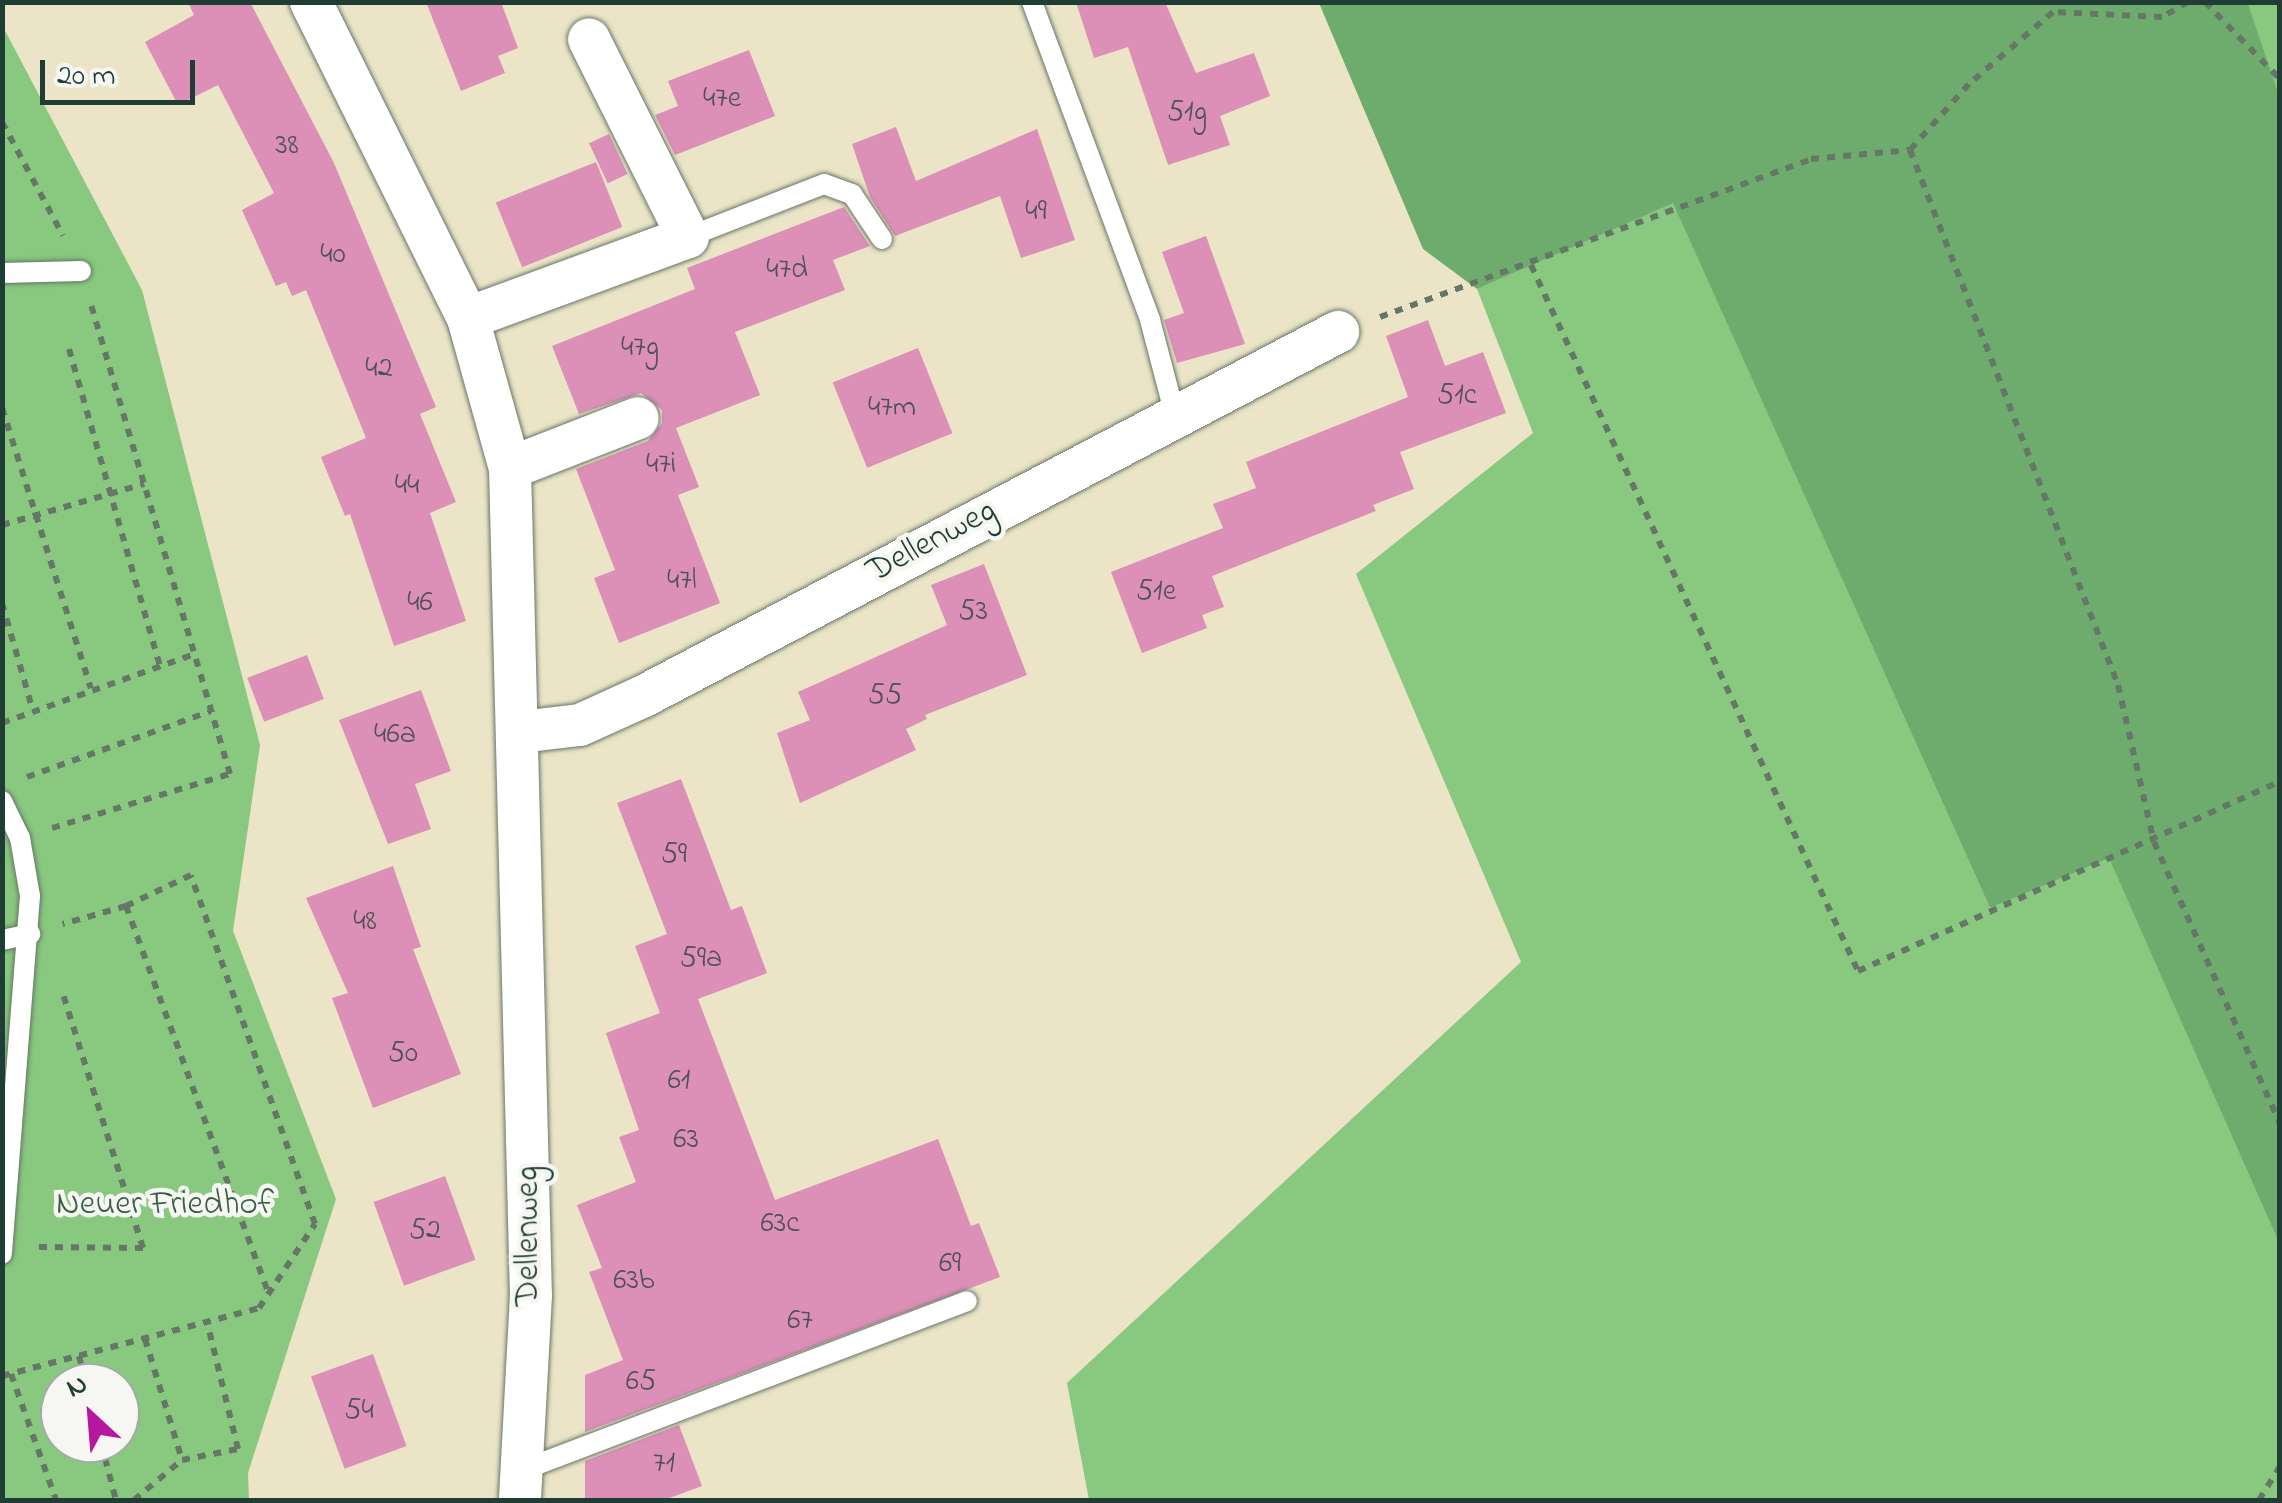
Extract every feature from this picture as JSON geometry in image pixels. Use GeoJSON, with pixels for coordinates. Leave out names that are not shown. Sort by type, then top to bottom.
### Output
{"type":"FeatureCollection","features":[{"type":"Feature","properties":{"kind":"street","name":"Dellenweg"},"geometry":{"type":"LineString","coordinates":[[311,2],[468,318],[510,468],[520,732],[531,1295],[519,1486]]}},
{"type":"Feature","properties":{"kind":"street"},"geometry":{"type":"LineString","coordinates":[[468,318],[688,237],[589,39]]}},
{"type":"Feature","properties":{"kind":"street","name":"Dellenweg"},"geometry":{"type":"LineString","coordinates":[[520,732],[580,725],[644,696],[1338,332]]}},
{"type":"Feature","properties":{"kind":"street"},"geometry":{"type":"LineString","coordinates":[[510,468],[638,418]]}},
{"type":"Feature","properties":{"kind":"lane"},"geometry":{"type":"LineString","coordinates":[[1032,2],[1139,288],[1175,415]]}},
{"type":"Feature","properties":{"kind":"lane"},"geometry":{"type":"LineString","coordinates":[[688,237],[824,184],[852,194],[882,239]]}},
{"type":"Feature","properties":{"kind":"lane"},"geometry":{"type":"LineString","coordinates":[[2,273],[81,271]]}},
{"type":"Feature","properties":{"kind":"lane"},"geometry":{"type":"LineString","coordinates":[[3,1250],[36,932],[20,838],[4,809]]}},
{"type":"Feature","properties":{"kind":"lane"},"geometry":{"type":"LineString","coordinates":[[2,940],[36,932]]}},
{"type":"Feature","properties":{"kind":"lane"},"geometry":{"type":"LineString","coordinates":[[519,1486],[967,1301]]}},
{"type":"Feature","properties":{"kind":"path"},"geometry":{"type":"LineString","coordinates":[[1338,332],[1811,158],[1910,150],[1968,84],[2053,12],[2162,17],[2188,2]]}},
{"type":"Feature","properties":{"kind":"path"},"geometry":{"type":"LineString","coordinates":[[2205,2],[2280,80]]}},
{"type":"Feature","properties":{"kind":"path"},"geometry":{"type":"LineString","coordinates":[[2,122],[81,271],[230,774],[20,838]]}},
{"type":"Feature","properties":{"kind":"path"},"geometry":{"type":"LineString","coordinates":[[1910,150],[2118,686],[2154,842],[2280,1124]]}},
{"type":"Feature","properties":{"kind":"path"},"geometry":{"type":"LineString","coordinates":[[1531,264],[1858,971],[2154,842],[2280,780]]}},
{"type":"Feature","properties":{"kind":"path"},"geometry":{"type":"LineString","coordinates":[[69,349],[160,666]]}},
{"type":"Feature","properties":{"kind":"path"},"geometry":{"type":"LineString","coordinates":[[2,408],[33,519],[91,688]]}},
{"type":"Feature","properties":{"kind":"path"},"geometry":{"type":"LineString","coordinates":[[2,524],[33,519],[144,484]]}},
{"type":"Feature","properties":{"kind":"path"},"geometry":{"type":"LineString","coordinates":[[2,603],[33,710]]}},
{"type":"Feature","properties":{"kind":"path"},"geometry":{"type":"LineString","coordinates":[[2,724],[91,688],[192,655]]}},
{"type":"Feature","properties":{"kind":"path"},"geometry":{"type":"LineString","coordinates":[[20,779],[211,712]]}},
{"type":"Feature","properties":{"kind":"path"},"geometry":{"type":"LineString","coordinates":[[2,1376],[259,1308],[315,1224],[191,875],[126,906],[36,932],[143,1248],[3,1250]]}},
{"type":"Feature","properties":{"kind":"path"},"geometry":{"type":"LineString","coordinates":[[126,906],[270,1294]]}},
{"type":"Feature","properties":{"kind":"path"},"geometry":{"type":"LineString","coordinates":[[134,1500],[182,1460],[238,1450],[206,1322]]}},
{"type":"Feature","properties":{"kind":"path"},"geometry":{"type":"LineString","coordinates":[[145,1339],[182,1460]]}},
{"type":"Feature","properties":{"kind":"path"},"geometry":{"type":"LineString","coordinates":[[79,1356],[81,1363]]}},
{"type":"Feature","properties":{"kind":"path"},"geometry":{"type":"LineString","coordinates":[[12,1374],[56,1500]]}},
{"type":"Feature","properties":{"kind":"path"},"geometry":{"type":"LineString","coordinates":[[106,1463],[116,1500]]}},
{"type":"Feature","properties":{"kind":"path"},"geometry":{"type":"LineString","coordinates":[[2259,1500],[2280,1466]]}},
{"type":"Feature","properties":{"kind":"green space"},"geometry":{"type":"Polygon","coordinates":[[[1319,3],[2248,3],[2280,99],[2279,1243],[2109,858],[1990,908],[1673,203],[1477,289],[1423,249],[1319,3]]]}},
{"type":"Feature","properties":{"kind":"green space"},"geometry":{"type":"Polygon","coordinates":[[[2248,3],[2279,3],[2279,99],[2248,3]]]}},
{"type":"Feature","properties":{"kind":"green space","name":"Neuer Friedhof"},"geometry":{"type":"Polygon","coordinates":[[[2,25],[142,290],[260,745],[233,931],[336,1199],[248,1473],[249,1500],[3,1500],[2,25]]]}},
{"type":"Feature","properties":{"kind":"green space"},"geometry":{"type":"Polygon","coordinates":[[[1673,202],[1990,908],[2109,857],[2279,1243],[2279,1500],[1089,1500],[1067,1383],[1521,962],[1356,574],[1533,433],[1477,289],[1673,202]]]}},
{"type":"Feature","properties":{"kind":"building"},"geometry":{"type":"Polygon","coordinates":[[[188,2],[250,2],[334,163],[436,407],[420,414],[456,502],[430,513],[466,621],[394,646],[350,514],[345,516],[321,457],[366,438],[306,290],[292,296],[286,282],[276,286],[242,210],[274,193],[218,85],[178,105],[145,42],[194,15],[188,2]]]}},
{"type":"Feature","properties":{"kind":"building"},"geometry":{"type":"Polygon","coordinates":[[[426,2],[501,2],[518,48],[498,56],[505,73],[461,91],[426,2]]]}},
{"type":"Feature","properties":{"kind":"building"},"geometry":{"type":"Polygon","coordinates":[[[1076,2],[1165,2],[1196,73],[1254,53],[1270,96],[1220,116],[1230,145],[1168,165],[1128,47],[1094,58],[1076,2]]]}},
{"type":"Feature","properties":{"kind":"building"},"geometry":{"type":"Polygon","coordinates":[[[749,50],[775,116],[675,155],[655,115],[678,106],[668,81],[749,50]]]}},
{"type":"Feature","properties":{"kind":"building"},"geometry":{"type":"Polygon","coordinates":[[[896,127],[916,181],[1037,129],[1075,240],[1021,258],[1000,196],[895,236],[870,197],[852,144],[896,127]]]}},
{"type":"Feature","properties":{"kind":"building"},"geometry":{"type":"Polygon","coordinates":[[[609,134],[628,174],[608,183],[589,143],[609,134]]]}},
{"type":"Feature","properties":{"kind":"building"},"geometry":{"type":"Polygon","coordinates":[[[596,162],[622,227],[522,267],[496,202],[596,162]]]}},
{"type":"Feature","properties":{"kind":"building"},"geometry":{"type":"Polygon","coordinates":[[[844,207],[870,246],[833,260],[845,290],[735,332],[760,395],[676,428],[699,487],[678,495],[720,603],[619,643],[594,578],[615,570],[576,469],[648,441],[662,423],[662,410],[641,393],[579,414],[552,346],[695,289],[687,268],[844,207]]]}},
{"type":"Feature","properties":{"kind":"building"},"geometry":{"type":"Polygon","coordinates":[[[1206,236],[1245,344],[1177,363],[1164,320],[1184,313],[1162,252],[1206,236]]]}},
{"type":"Feature","properties":{"kind":"building"},"geometry":{"type":"Polygon","coordinates":[[[1428,320],[1445,366],[1483,352],[1506,413],[1400,452],[1414,489],[1373,505],[1376,511],[1212,576],[1224,607],[1202,615],[1207,628],[1142,653],[1111,572],[1223,528],[1213,504],[1256,488],[1246,462],[1408,397],[1386,336],[1428,320]]]}},
{"type":"Feature","properties":{"kind":"building"},"geometry":{"type":"Polygon","coordinates":[[[918,348],[952,433],[867,468],[833,382],[918,348]]]}},
{"type":"Feature","properties":{"kind":"building"},"geometry":{"type":"Polygon","coordinates":[[[984,564],[1027,675],[925,715],[927,719],[906,729],[916,750],[800,803],[777,733],[810,720],[798,692],[947,625],[931,585],[984,564]]]}},
{"type":"Feature","properties":{"kind":"building"},"geometry":{"type":"Polygon","coordinates":[[[307,655],[324,699],[264,722],[247,678],[307,655]]]}},
{"type":"Feature","properties":{"kind":"building"},"geometry":{"type":"Polygon","coordinates":[[[421,690],[451,771],[415,784],[431,829],[388,844],[339,720],[421,690]]]}},
{"type":"Feature","properties":{"kind":"building"},"geometry":{"type":"Polygon","coordinates":[[[681,779],[731,910],[742,906],[767,973],[698,999],[775,1200],[938,1139],[971,1226],[979,1223],[1000,1277],[585,1432],[585,1375],[623,1360],[589,1272],[602,1268],[577,1205],[636,1182],[619,1137],[639,1130],[606,1033],[660,1013],[635,946],[667,934],[617,803],[681,779]]]}},
{"type":"Feature","properties":{"kind":"building"},"geometry":{"type":"Polygon","coordinates":[[[393,866],[421,947],[413,949],[461,1074],[373,1108],[332,998],[348,993],[306,898],[393,866]]]}},
{"type":"Feature","properties":{"kind":"building"},"geometry":{"type":"Polygon","coordinates":[[[445,1176],[475,1260],[404,1286],[374,1202],[445,1176]]]}},
{"type":"Feature","properties":{"kind":"building"},"geometry":{"type":"Polygon","coordinates":[[[373,1354],[407,1446],[344,1469],[311,1377],[373,1354]]]}},
{"type":"Feature","properties":{"kind":"building"},"geometry":{"type":"Polygon","coordinates":[[[679,1425],[702,1486],[664,1500],[585,1500],[585,1461],[679,1425]]]}}]}
